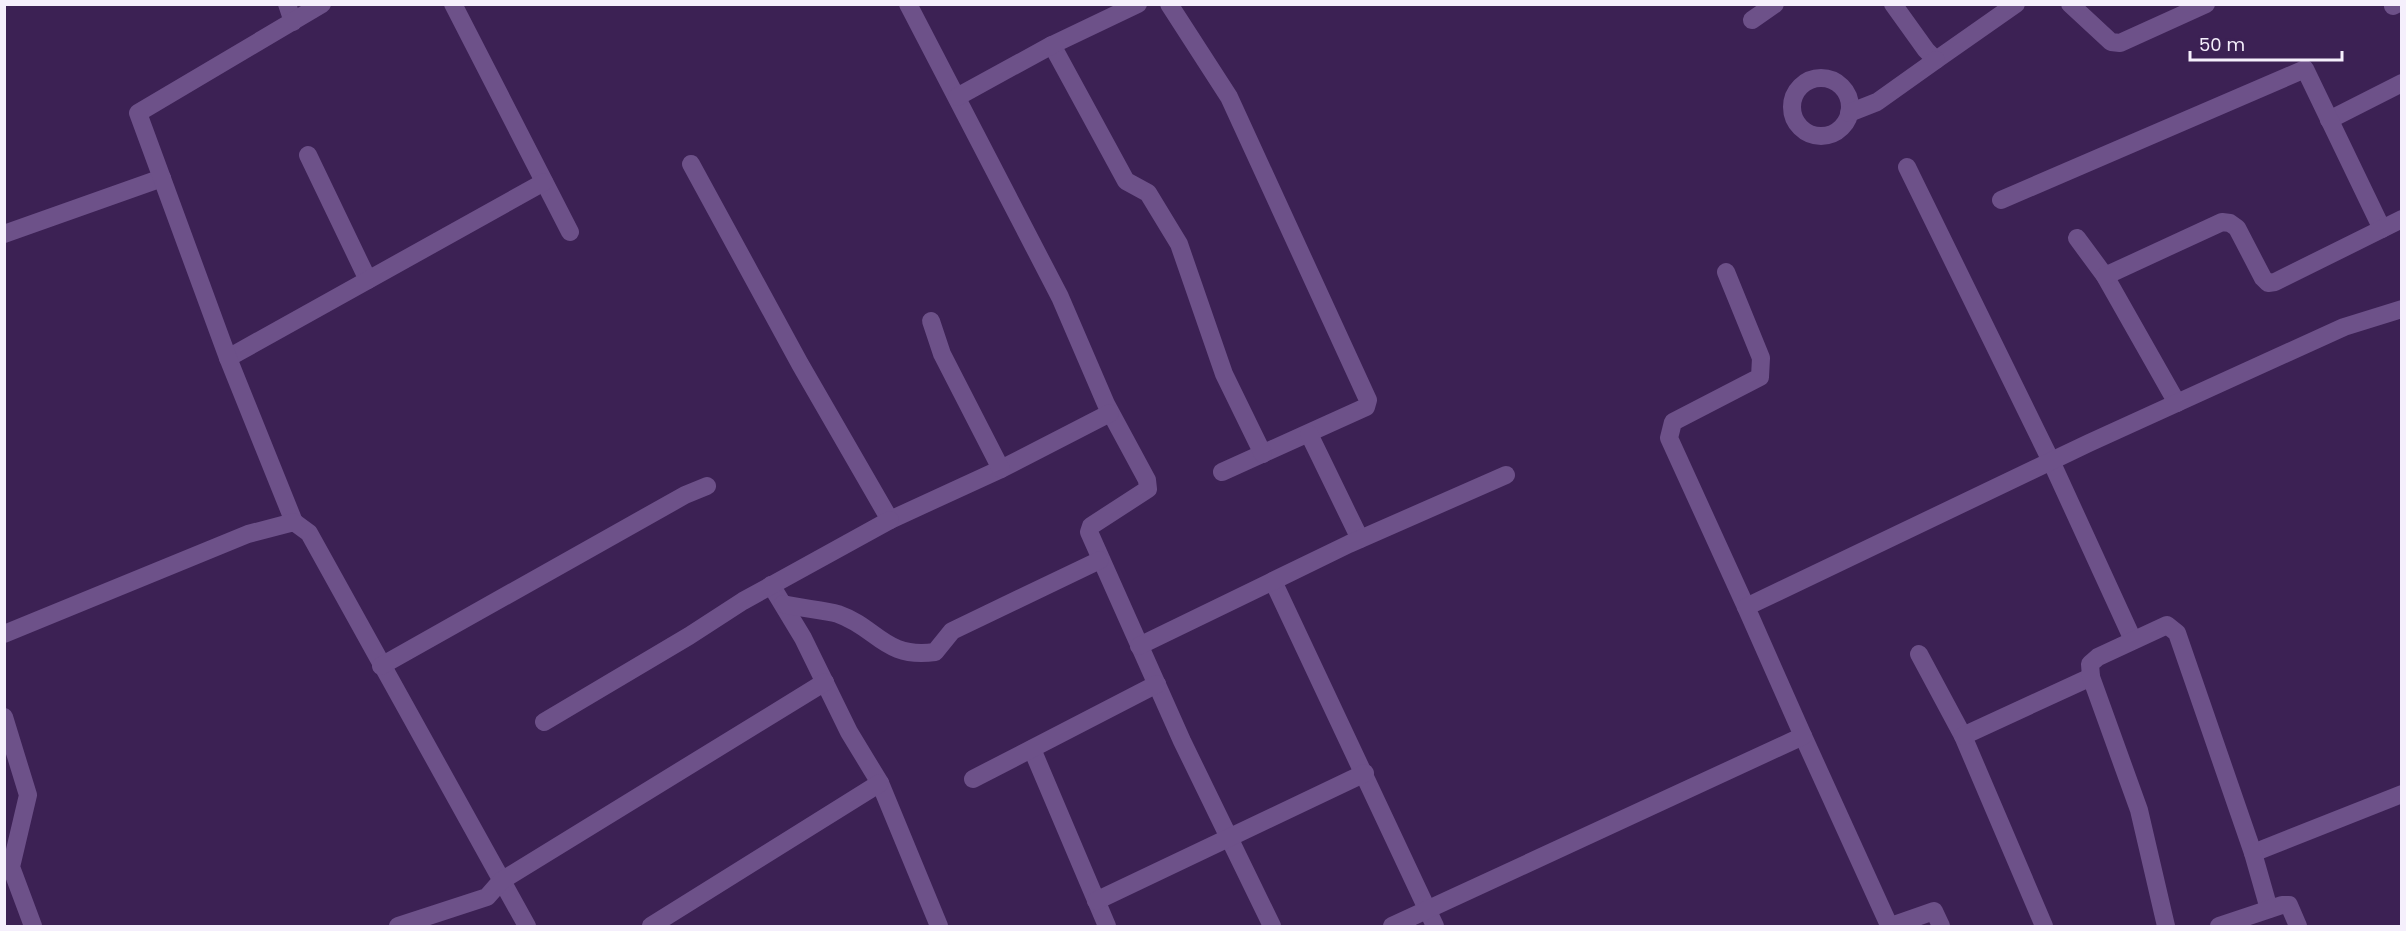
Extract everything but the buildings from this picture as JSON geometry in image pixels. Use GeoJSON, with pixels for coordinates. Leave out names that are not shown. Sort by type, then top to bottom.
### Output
{"type":"FeatureCollection","features":[{"type":"Feature","properties":{"kind":"street"},"geometry":{"type":"LineString","coordinates":[[322,4],[290,13],[138,113],[228,358],[294,522],[309,533],[527,927]]}},
{"type":"Feature","properties":{"kind":"street"},"geometry":{"type":"LineString","coordinates":[[453,4],[570,232]]}},
{"type":"Feature","properties":{"kind":"street"},"geometry":{"type":"LineString","coordinates":[[908,4],[1060,297],[1110,412],[1147,480],[1148,489],[1091,526],[1089,532],[1139,646],[1272,927]]}},
{"type":"Feature","properties":{"kind":"street"},"geometry":{"type":"LineString","coordinates":[[957,97],[1052,45],[1138,4]]}},
{"type":"Feature","properties":{"kind":"street"},"geometry":{"type":"LineString","coordinates":[[1169,4],[1229,97],[1365,392],[1366,407],[1222,472]]}},
{"type":"Feature","properties":{"kind":"street"},"geometry":{"type":"LineString","coordinates":[[1752,20],[1775,4]]}},
{"type":"Feature","properties":{"kind":"street"},"geometry":{"type":"LineString","coordinates":[[1893,4],[1926,50],[1936,60]]}},
{"type":"Feature","properties":{"kind":"street"},"geometry":{"type":"LineString","coordinates":[[1849,113],[1877,102],[2016,4]]}},
{"type":"Feature","properties":{"kind":"street"},"geometry":{"type":"LineString","coordinates":[[2070,4],[2111,42],[2128,41],[2178,10],[2206,4]]}},
{"type":"Feature","properties":{"kind":"street"},"geometry":{"type":"LineString","coordinates":[[1052,45],[1126,181],[1148,193],[1179,244],[1224,374],[1263,454]]}},
{"type":"Feature","properties":{"kind":"street"},"geometry":{"type":"LineString","coordinates":[[2001,200],[2305,69],[2382,229]]}},
{"type":"Feature","properties":{"kind":"street"},"geometry":{"type":"LineString","coordinates":[[2329,120],[2402,83]]}},
{"type":"Feature","properties":{"kind":"street"},"geometry":{"type":"LineString","coordinates":[[308,155],[368,280]]}},
{"type":"Feature","properties":{"kind":"street"},"geometry":{"type":"LineString","coordinates":[[691,164],[800,364],[890,520]]}},
{"type":"Feature","properties":{"kind":"street"},"geometry":{"type":"LineString","coordinates":[[1907,167],[2050,461],[2133,640]]}},
{"type":"Feature","properties":{"kind":"street"},"geometry":{"type":"LineString","coordinates":[[4,234],[162,178]]}},
{"type":"Feature","properties":{"kind":"street"},"geometry":{"type":"LineString","coordinates":[[228,358],[544,182]]}},
{"type":"Feature","properties":{"kind":"street"},"geometry":{"type":"LineString","coordinates":[[2105,276],[2222,222],[2230,223],[2237,228],[2263,278],[2268,283],[2275,282],[2402,219]]}},
{"type":"Feature","properties":{"kind":"street"},"geometry":{"type":"LineString","coordinates":[[2077,238],[2105,276],[2177,403]]}},
{"type":"Feature","properties":{"kind":"street"},"geometry":{"type":"LineString","coordinates":[[1726,272],[1761,357],[1760,377],[1673,422],[1669,438],[1888,922],[1893,925],[1935,910],[1941,927]]}},
{"type":"Feature","properties":{"kind":"street"},"geometry":{"type":"LineString","coordinates":[[1746,607],[2050,461],[2344,327],[2402,309]]}},
{"type":"Feature","properties":{"kind":"street"},"geometry":{"type":"LineString","coordinates":[[931,321],[942,354],[1001,469]]}},
{"type":"Feature","properties":{"kind":"street"},"geometry":{"type":"LineString","coordinates":[[544,722],[771,585],[890,520],[1001,469],[1110,412]]}},
{"type":"Feature","properties":{"kind":"street"},"geometry":{"type":"LineString","coordinates":[[1309,434],[1360,539]]}},
{"type":"Feature","properties":{"kind":"street"},"geometry":{"type":"LineString","coordinates":[[1139,646],[1360,539],[1506,475]]}},
{"type":"Feature","properties":{"kind":"street"},"geometry":{"type":"LineString","coordinates":[[381,666],[685,495],[707,486]]}},
{"type":"Feature","properties":{"kind":"street"},"geometry":{"type":"LineString","coordinates":[[4,634],[248,534],[294,522]]}},
{"type":"Feature","properties":{"kind":"street"},"geometry":{"type":"LineString","coordinates":[[783,604],[837,614],[889,647],[915,655],[935,652],[952,631],[1100,560]]}},
{"type":"Feature","properties":{"kind":"street"},"geometry":{"type":"LineString","coordinates":[[1273,581],[1365,773],[1435,927]]}},
{"type":"Feature","properties":{"kind":"street"},"geometry":{"type":"LineString","coordinates":[[771,585],[825,682],[849,732],[880,783],[939,927]]}},
{"type":"Feature","properties":{"kind":"street"},"geometry":{"type":"LineString","coordinates":[[2166,927],[2139,810],[2091,677],[2090,664],[2133,640],[2167,625],[2177,633],[2253,853],[2269,909]]}},
{"type":"Feature","properties":{"kind":"street"},"geometry":{"type":"LineString","coordinates":[[1919,654],[1963,736],[2044,927]]}},
{"type":"Feature","properties":{"kind":"street"},"geometry":{"type":"LineString","coordinates":[[1963,736],[2091,677]]}},
{"type":"Feature","properties":{"kind":"street"},"geometry":{"type":"LineString","coordinates":[[398,927],[487,897],[501,881],[825,682]]}},
{"type":"Feature","properties":{"kind":"street"},"geometry":{"type":"LineString","coordinates":[[973,779],[1157,684]]}},
{"type":"Feature","properties":{"kind":"street"},"geometry":{"type":"LineString","coordinates":[[4,717],[28,795],[11,867],[33,927]]}},
{"type":"Feature","properties":{"kind":"street"},"geometry":{"type":"LineString","coordinates":[[1392,927],[1803,736]]}},
{"type":"Feature","properties":{"kind":"street"},"geometry":{"type":"LineString","coordinates":[[1032,749],[1107,927]]}},
{"type":"Feature","properties":{"kind":"street"},"geometry":{"type":"LineString","coordinates":[[1096,901],[1365,773]]}},
{"type":"Feature","properties":{"kind":"street"},"geometry":{"type":"LineString","coordinates":[[651,927],[880,783]]}},
{"type":"Feature","properties":{"kind":"street"},"geometry":{"type":"LineString","coordinates":[[2253,853],[2402,794]]}},
{"type":"Feature","properties":{"kind":"street"},"geometry":{"type":"LineString","coordinates":[[2219,927],[2269,909],[2289,906],[2298,927]]}}]}
